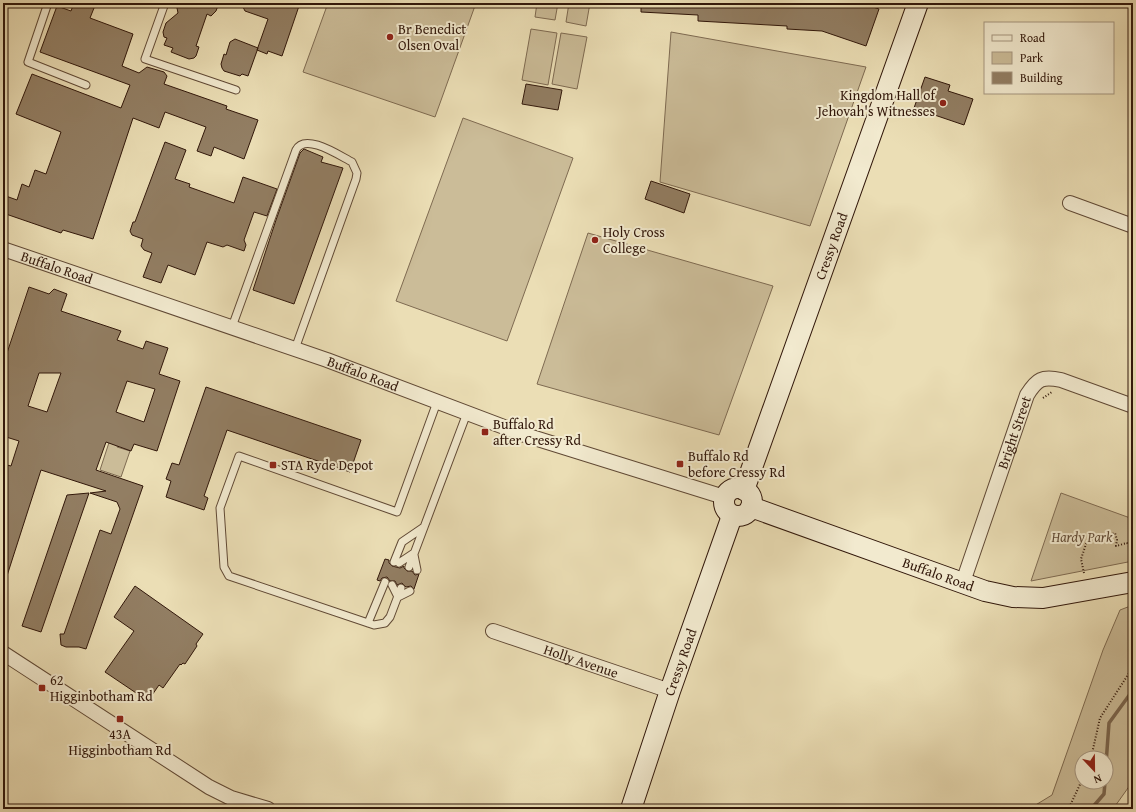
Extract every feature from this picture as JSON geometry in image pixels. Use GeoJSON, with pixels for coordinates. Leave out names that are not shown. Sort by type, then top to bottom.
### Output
{"type":"FeatureCollection","features":[{"type":"Feature","properties":{"kind":"street","name":"Cressy Road"},"geometry":{"type":"LineString","coordinates":[[748,498],[918,3]]}},
{"type":"Feature","properties":{"kind":"street"},"geometry":{"type":"LineString","coordinates":[[1070,203],[1133,226]]}},
{"type":"Feature","properties":{"kind":"street","name":"Buffalo Road"},"geometry":{"type":"LineString","coordinates":[[3,249],[232,327],[525,435],[724,497]]}},
{"type":"Feature","properties":{"kind":"street","name":"Bright Street"},"geometry":{"type":"LineString","coordinates":[[963,582],[1027,395],[1034,385],[1041,379],[1050,378],[1061,380],[1133,406]]}},
{"type":"Feature","properties":{"kind":"street"},"geometry":{"type":"LineString","coordinates":[[735,488],[748,498],[746,514],[741,516],[732,516],[728,513],[724,506],[724,497],[730,490],[735,488]]}},
{"type":"Feature","properties":{"kind":"street","name":"Buffalo Road"},"geometry":{"type":"LineString","coordinates":[[748,498],[963,582],[985,590],[1012,597],[1043,598],[1133,582]]}},
{"type":"Feature","properties":{"kind":"street","name":"Cressy Road"},"geometry":{"type":"LineString","coordinates":[[631,809],[670,691],[732,516]]}},
{"type":"Feature","properties":{"kind":"street","name":"Holly Avenue"},"geometry":{"type":"LineString","coordinates":[[493,631],[670,691]]}},
{"type":"Feature","properties":{"kind":"street"},"geometry":{"type":"LineString","coordinates":[[3,653],[209,787],[231,798],[268,809]]}},
{"type":"Feature","properties":{"kind":"lane"},"geometry":{"type":"LineString","coordinates":[[48,3],[28,62],[86,85]]}},
{"type":"Feature","properties":{"kind":"lane"},"geometry":{"type":"LineString","coordinates":[[165,3],[145,59],[236,90]]}},
{"type":"Feature","properties":{"kind":"lane"},"geometry":{"type":"LineString","coordinates":[[232,327],[296,150],[300,144],[315,144],[352,162],[357,173],[295,350]]}},
{"type":"Feature","properties":{"kind":"lane"},"geometry":{"type":"LineString","coordinates":[[401,588],[390,617],[385,622],[374,625],[228,576],[224,567],[220,508],[239,456],[396,512],[437,402]]}},
{"type":"Feature","properties":{"kind":"lane"},"geometry":{"type":"LineString","coordinates":[[409,567],[467,413]]}},
{"type":"Feature","properties":{"kind":"lane"},"geometry":{"type":"LineString","coordinates":[[414,552],[396,562],[402,542],[424,526]]}},
{"type":"Feature","properties":{"kind":"lane"},"geometry":{"type":"LineString","coordinates":[[414,552],[417,570]]}},
{"type":"Feature","properties":{"kind":"lane"},"geometry":{"type":"LineString","coordinates":[[368,623],[388,584],[398,597]]}},
{"type":"Feature","properties":{"kind":"lane"},"geometry":{"type":"LineString","coordinates":[[398,597],[410,591]]}},
{"type":"Feature","properties":{"kind":"path"},"geometry":{"type":"LineString","coordinates":[[1084,573],[1082,556],[1087,540],[1115,533],[1117,540],[1116,546],[1127,543],[1133,552]]}},
{"type":"Feature","properties":{"kind":"path"},"geometry":{"type":"LineString","coordinates":[[1093,750],[1100,718],[1133,667]]}},
{"type":"Feature","properties":{"kind":"path"},"geometry":{"type":"LineString","coordinates":[[1067,809],[1069,808],[1077,790]]}},
{"type":"Feature","properties":{"kind":"green space","name":"Br Benedict Olsen Oval"},"geometry":{"type":"Polygon","coordinates":[[[328,3],[476,3],[435,117],[303,72],[328,3]]]}},
{"type":"Feature","properties":{"kind":"green space"},"geometry":{"type":"Polygon","coordinates":[[[537,3],[558,3],[555,20],[535,17],[537,3]]]}},
{"type":"Feature","properties":{"kind":"green space"},"geometry":{"type":"Polygon","coordinates":[[[569,3],[590,3],[586,26],[566,22],[569,3]]]}},
{"type":"Feature","properties":{"kind":"green space"},"geometry":{"type":"Polygon","coordinates":[[[531,29],[557,33],[548,85],[522,80],[531,29]]]}},
{"type":"Feature","properties":{"kind":"green space"},"geometry":{"type":"Polygon","coordinates":[[[671,32],[866,67],[810,226],[660,182],[671,32]]]}},
{"type":"Feature","properties":{"kind":"green space"},"geometry":{"type":"Polygon","coordinates":[[[561,33],[587,37],[577,89],[552,84],[561,33]]]}},
{"type":"Feature","properties":{"kind":"green space"},"geometry":{"type":"Polygon","coordinates":[[[463,118],[573,158],[507,341],[396,301],[463,118]]]}},
{"type":"Feature","properties":{"kind":"green space"},"geometry":{"type":"Polygon","coordinates":[[[588,233],[773,286],[719,435],[537,384],[588,233]]]}},
{"type":"Feature","properties":{"kind":"green space"},"geometry":{"type":"Polygon","coordinates":[[[118,415],[127,418],[117,447],[130,451],[121,477],[100,470],[118,415]]]}},
{"type":"Feature","properties":{"kind":"green space","name":"Hardy Park"},"geometry":{"type":"Polygon","coordinates":[[[1061,493],[1133,519],[1133,561],[1031,581],[1061,493]]]}},
{"type":"Feature","properties":{"kind":"green space"},"geometry":{"type":"Polygon","coordinates":[[[1133,605],[1133,720],[1131,723],[1133,745],[1133,781],[1113,809],[1029,809],[1052,795],[1103,650],[1120,610],[1133,605]]]}},
{"type":"Feature","properties":{"kind":"building"},"geometry":{"type":"Polygon","coordinates":[[[74,3],[96,3],[90,18],[133,34],[122,66],[139,73],[147,67],[164,72],[167,76],[164,84],[227,106],[226,109],[258,120],[244,159],[214,147],[211,156],[197,151],[206,127],[165,112],[159,128],[133,118],[93,239],[63,230],[61,233],[3,213],[3,195],[17,200],[22,184],[29,187],[35,170],[46,174],[61,132],[16,114],[32,74],[121,108],[130,85],[40,52],[57,6],[71,11],[74,3]]]}},
{"type":"Feature","properties":{"kind":"building"},"geometry":{"type":"Polygon","coordinates":[[[176,3],[219,3],[216,11],[211,16],[207,14],[196,46],[199,47],[194,58],[189,59],[171,52],[173,48],[164,45],[167,38],[164,37],[163,32],[166,23],[178,13],[176,3]]]}},
{"type":"Feature","properties":{"kind":"building"},"geometry":{"type":"Polygon","coordinates":[[[241,3],[300,3],[282,56],[268,51],[267,54],[257,50],[268,19],[245,11],[241,3]]]}},
{"type":"Feature","properties":{"kind":"building"},"geometry":{"type":"Polygon","coordinates":[[[641,3],[861,3],[879,9],[866,46],[822,31],[787,29],[787,26],[698,21],[698,15],[641,12],[641,3]]]}},
{"type":"Feature","properties":{"kind":"building"},"geometry":{"type":"Polygon","coordinates":[[[235,39],[258,48],[248,76],[242,74],[240,76],[224,71],[222,68],[221,64],[224,54],[226,55],[230,42],[235,39]]]}},
{"type":"Feature","properties":{"kind":"building","name":"Kingdom Hall of Jehovah's Witnesses"},"geometry":{"type":"Polygon","coordinates":[[[925,77],[950,85],[948,91],[973,99],[964,125],[914,108],[925,77]]]}},
{"type":"Feature","properties":{"kind":"building"},"geometry":{"type":"Polygon","coordinates":[[[526,84],[562,90],[558,110],[522,104],[526,84]]]}},
{"type":"Feature","properties":{"kind":"building"},"geometry":{"type":"Polygon","coordinates":[[[165,142],[186,150],[175,179],[190,184],[189,187],[234,203],[243,177],[277,189],[267,216],[254,212],[244,240],[246,245],[244,251],[227,245],[223,247],[207,242],[195,275],[168,265],[161,283],[143,277],[152,253],[144,250],[141,246],[143,239],[132,235],[130,231],[133,222],[135,222],[165,142]]]}},
{"type":"Feature","properties":{"kind":"building"},"geometry":{"type":"Polygon","coordinates":[[[304,149],[323,157],[321,162],[343,168],[294,304],[253,290],[300,153],[304,149]]]}},
{"type":"Feature","properties":{"kind":"building"},"geometry":{"type":"Polygon","coordinates":[[[651,181],[690,194],[684,213],[645,199],[651,181]]]}},
{"type":"Feature","properties":{"kind":"building"},"geometry":{"type":"Polygon","coordinates":[[[29,287],[49,294],[54,289],[67,294],[61,311],[121,331],[117,340],[143,349],[146,341],[168,348],[159,374],[180,381],[157,451],[134,444],[131,451],[106,442],[96,470],[143,486],[86,649],[61,645],[60,634],[64,634],[100,530],[111,534],[120,509],[117,502],[90,493],[106,491],[41,470],[5,582],[3,582],[3,464],[11,466],[19,441],[3,436],[3,365],[29,287]],[[39,373],[28,406],[47,412],[61,373],[39,373]],[[127,381],[116,412],[144,422],[155,389],[127,381]]]}},
{"type":"Feature","properties":{"kind":"building"},"geometry":{"type":"Polygon","coordinates":[[[206,387],[361,440],[350,472],[227,430],[204,496],[208,498],[204,510],[166,497],[171,481],[166,479],[172,463],[179,465],[206,387]]]}},
{"type":"Feature","properties":{"kind":"building"},"geometry":{"type":"Polygon","coordinates":[[[89,493],[41,632],[22,626],[67,495],[89,493]]]}},
{"type":"Feature","properties":{"kind":"building"},"geometry":{"type":"Polygon","coordinates":[[[385,559],[389,560],[389,563],[392,566],[400,568],[404,566],[407,571],[412,571],[415,575],[419,574],[414,589],[411,586],[406,587],[402,583],[397,585],[395,581],[390,581],[387,577],[382,578],[380,581],[377,580],[385,559]]]}},
{"type":"Feature","properties":{"kind":"building"},"geometry":{"type":"Polygon","coordinates":[[[135,586],[203,634],[185,664],[180,664],[163,688],[159,685],[148,701],[105,672],[134,631],[114,617],[135,586]]]}},
{"type":"Feature","properties":{"kind":"waterway"},"geometry":{"type":"LineString","coordinates":[[1107,750],[1109,723],[1133,690]]}},
{"type":"Feature","properties":{"kind":"waterway"},"geometry":{"type":"LineString","coordinates":[[1091,809],[1104,794],[1104,790]]}},
{"type":"Feature","properties":{"kind":"place","name":"Br Benedict Olsen Oval"},"geometry":{"type":"Point","coordinates":[390,37]}},
{"type":"Feature","properties":{"kind":"place","name":"Kingdom Hall of Jehovah's Witnesses"},"geometry":{"type":"Point","coordinates":[943,103]}},
{"type":"Feature","properties":{"kind":"place","name":"Holy Cross College"},"geometry":{"type":"Point","coordinates":[595,240]}},
{"type":"Feature","properties":{"kind":"place","name":"Buffalo Rd after Cressy Rd"},"geometry":{"type":"Point","coordinates":[485,432]}},
{"type":"Feature","properties":{"kind":"place","name":"Buffalo Rd before Cressy Rd"},"geometry":{"type":"Point","coordinates":[680,464]}},
{"type":"Feature","properties":{"kind":"place","name":"STA Ryde Depot"},"geometry":{"type":"Point","coordinates":[273,465]}},
{"type":"Feature","properties":{"kind":"place","name":"62 Higginbotham Rd"},"geometry":{"type":"Point","coordinates":[42,688]}},
{"type":"Feature","properties":{"kind":"place","name":"43A Higginbotham Rd"},"geometry":{"type":"Point","coordinates":[120,719]}}]}
